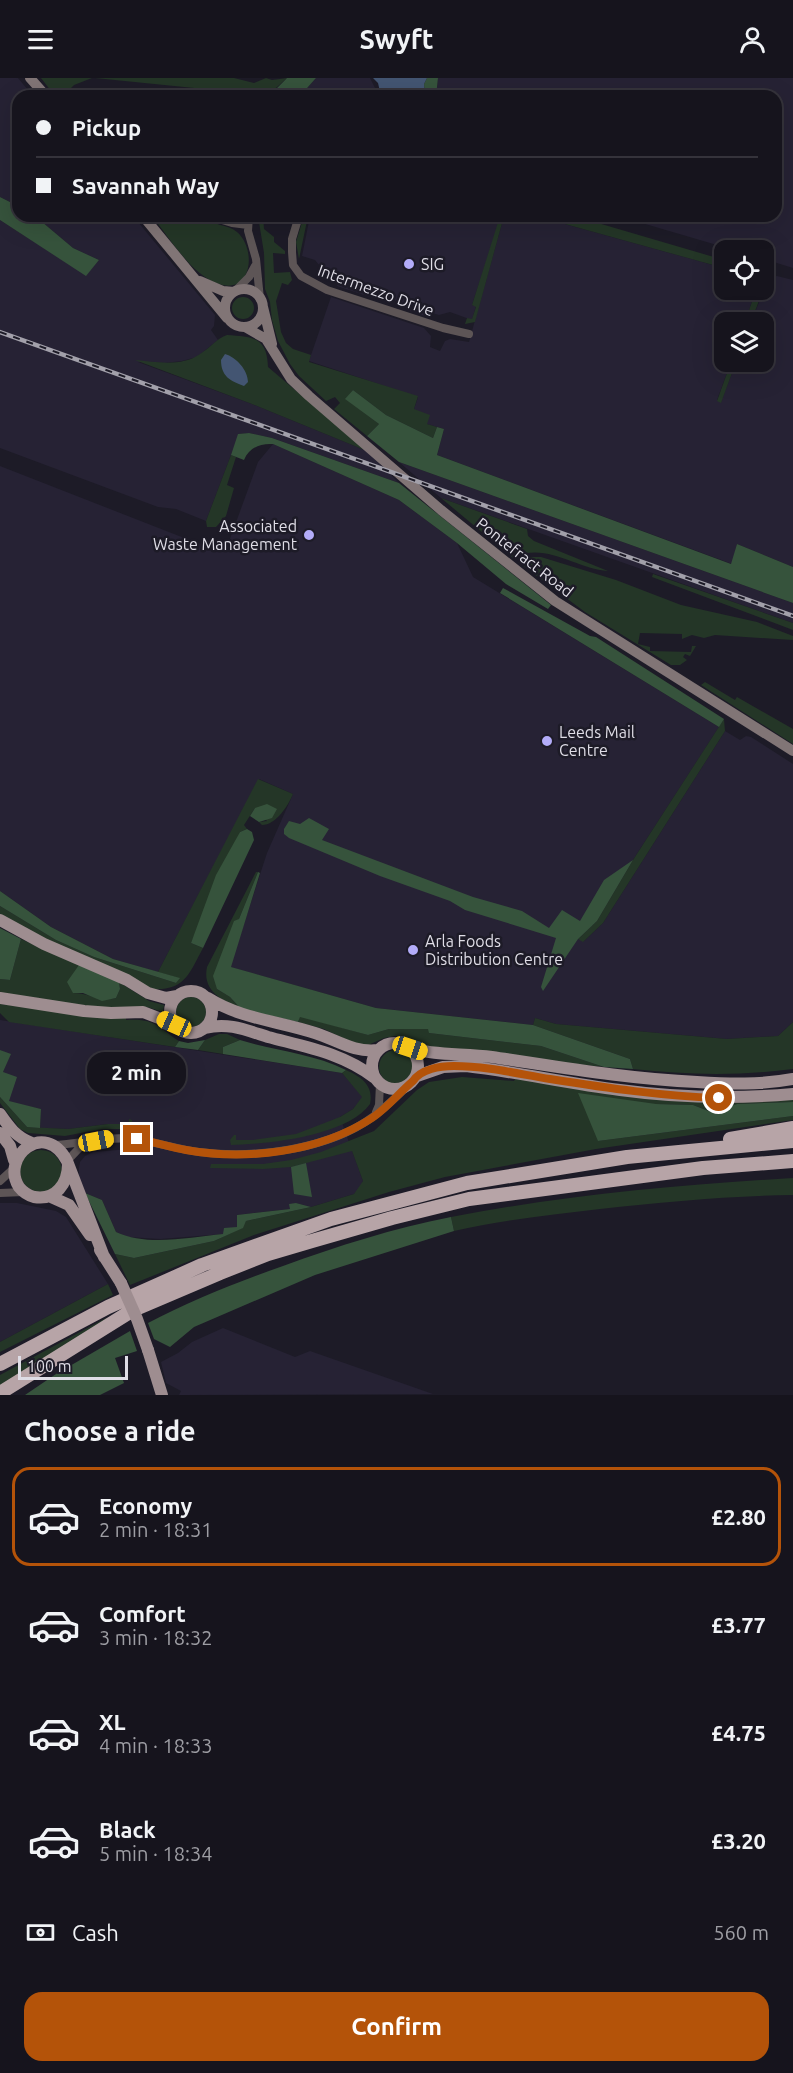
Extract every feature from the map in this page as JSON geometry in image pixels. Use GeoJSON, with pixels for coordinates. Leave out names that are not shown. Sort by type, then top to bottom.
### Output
{"type":"FeatureCollection","features":[{"type":"Feature","properties":{"kind":"highway"},"geometry":{"type":"LineString","coordinates":[[0,1364],[108,1307],[202,1265],[331,1219],[467,1183],[793,1128]]}},
{"type":"Feature","properties":{"kind":"highway"},"geometry":{"type":"LineString","coordinates":[[627,1157],[793,1141]]}},
{"type":"Feature","properties":{"kind":"highway"},"geometry":{"type":"LineString","coordinates":[[0,1393],[133,1310],[268,1254],[392,1218],[469,1199],[703,1168],[793,1161]]}},
{"type":"Feature","properties":{"kind":"highway"},"geometry":{"type":"LineString","coordinates":[[628,1177],[793,1169]]}},
{"type":"Feature","properties":{"kind":"main road"},"geometry":{"type":"LineString","coordinates":[[30,78],[41,90]]}},
{"type":"Feature","properties":{"kind":"main road"},"geometry":{"type":"LineString","coordinates":[[149,222],[194,278],[227,318],[236,326],[251,326],[261,317],[261,301],[256,294],[246,290],[223,291],[194,278]]}},
{"type":"Feature","properties":{"kind":"main road"},"geometry":{"type":"LineString","coordinates":[[227,318],[226,300],[235,292]]}},
{"type":"Feature","properties":{"kind":"main road","name":"Pontefract Road"},"geometry":{"type":"LineString","coordinates":[[261,301],[273,348]]}},
{"type":"Feature","properties":{"kind":"main road","name":"Pontefract Road"},"geometry":{"type":"LineString","coordinates":[[245,327],[261,334],[273,348],[291,379],[309,396],[507,564],[555,601],[596,628],[793,751]]}},
{"type":"Feature","properties":{"kind":"main road"},"geometry":{"type":"LineString","coordinates":[[0,920],[44,944],[127,980],[148,993],[166,998],[194,991],[235,1012],[316,1033],[353,1049],[378,1050]]}},
{"type":"Feature","properties":{"kind":"main road"},"geometry":{"type":"LineString","coordinates":[[174,1024],[170,1010],[177,996]]}},
{"type":"Feature","properties":{"kind":"main road"},"geometry":{"type":"LineString","coordinates":[[0,998],[84,1011],[143,1012],[192,1033],[217,1025],[232,1026],[316,1048],[360,1066],[377,1081],[395,1090],[408,1086],[417,1076],[443,1067],[466,1066],[619,1090],[678,1096],[740,1098],[793,1094]]}},
{"type":"Feature","properties":{"kind":"main road"},"geometry":{"type":"LineString","coordinates":[[205,1028],[212,1017],[208,998]]}},
{"type":"Feature","properties":{"kind":"main road"},"geometry":{"type":"LineString","coordinates":[[377,1081],[372,1069],[373,1059],[383,1046],[397,1043],[434,1053],[473,1054],[667,1081],[730,1084],[793,1079]]}},
{"type":"Feature","properties":{"kind":"main road"},"geometry":{"type":"LineString","coordinates":[[410,1048],[417,1058],[417,1076]]}},
{"type":"Feature","properties":{"kind":"main road"},"geometry":{"type":"LineString","coordinates":[[0,1114],[15,1134],[22,1139],[32,1143],[43,1142],[54,1145],[63,1153],[104,1257]]}},
{"type":"Feature","properties":{"kind":"main road"},"geometry":{"type":"LineString","coordinates":[[0,1134],[10,1146],[15,1183],[24,1192],[38,1198],[49,1196],[65,1184],[68,1174],[67,1162]]}},
{"type":"Feature","properties":{"kind":"main road"},"geometry":{"type":"LineString","coordinates":[[13,1165],[18,1152],[32,1143]]}},
{"type":"Feature","properties":{"kind":"main road"},"geometry":{"type":"LineString","coordinates":[[49,1196],[69,1205],[120,1283],[148,1350],[162,1395]]}},
{"type":"Feature","properties":{"kind":"street"},"geometry":{"type":"LineString","coordinates":[[248,222],[261,301]]}},
{"type":"Feature","properties":{"kind":"street","name":"Intermezzo Drive"},"geometry":{"type":"LineString","coordinates":[[297,222],[292,239],[292,252],[293,265],[300,276],[327,290],[443,328],[469,334]]}},
{"type":"Feature","properties":{"kind":"street"},"geometry":{"type":"LineString","coordinates":[[235,292],[249,277],[256,265]]}},
{"type":"Feature","properties":{"kind":"street"},"geometry":{"type":"LineString","coordinates":[[375,1116],[379,1105],[377,1081]]}},
{"type":"Feature","properties":{"kind":"street"},"geometry":{"type":"LineString","coordinates":[[54,1145],[84,1143],[108,1138],[130,1138],[211,1153],[270,1152],[311,1144],[360,1125],[375,1116],[408,1086]]}},
{"type":"Feature","properties":{"kind":"street"},"geometry":{"type":"LineString","coordinates":[[67,1162],[84,1143]]}},
{"type":"Feature","properties":{"kind":"street"},"geometry":{"type":"LineString","coordinates":[[0,1181],[13,1165]]}},
{"type":"Feature","properties":{"kind":"street"},"geometry":{"type":"LineString","coordinates":[[0,1193],[24,1192]]}},
{"type":"Feature","properties":{"kind":"shaded area"},"geometry":{"type":"Polygon","coordinates":[[[0,78],[18,78],[28,90],[12,90],[12,203],[0,197],[0,78]]]}},
{"type":"Feature","properties":{"kind":"shaded area"},"geometry":{"type":"Polygon","coordinates":[[[316,78],[370,78],[376,90],[305,90],[316,78]]]}},
{"type":"Feature","properties":{"kind":"shaded area"},"geometry":{"type":"Polygon","coordinates":[[[438,78],[793,78],[793,268],[774,262],[774,240],[714,240],[714,244],[638,222],[782,222],[782,90],[437,90],[438,78]]]}},
{"type":"Feature","properties":{"kind":"shaded area"},"geometry":{"type":"Polygon","coordinates":[[[0,220],[86,275],[99,260],[73,248],[42,222],[138,222],[215,315],[214,326],[211,330],[218,340],[197,357],[165,363],[138,362],[252,404],[367,451],[399,483],[272,438],[249,433],[239,434],[206,521],[176,509],[158,507],[0,448],[0,220]]]}},
{"type":"Feature","properties":{"kind":"shaded area"},"geometry":{"type":"Polygon","coordinates":[[[309,222],[499,222],[472,305],[476,306],[472,320],[450,312],[439,315],[432,313],[431,318],[407,310],[403,303],[394,300],[388,303],[337,286],[340,279],[323,274],[324,271],[315,260],[302,256],[309,222]]]}},
{"type":"Feature","properties":{"kind":"shaded area"},"geometry":{"type":"Polygon","coordinates":[[[502,222],[558,222],[714,265],[714,300],[753,300],[748,312],[714,312],[714,372],[727,372],[717,400],[721,402],[732,372],[774,372],[774,312],[755,312],[760,300],[774,300],[774,277],[793,280],[793,567],[737,544],[732,564],[437,455],[444,429],[427,424],[414,409],[418,397],[309,361],[331,297],[424,328],[431,336],[430,347],[440,351],[445,341],[450,339],[469,342],[502,222]]]}},
{"type":"Feature","properties":{"kind":"shaded area"},"geometry":{"type":"Polygon","coordinates":[[[273,444],[399,500],[457,543],[473,577],[719,727],[583,942],[603,923],[725,731],[740,740],[746,736],[751,737],[793,764],[793,1022],[778,1036],[727,1039],[556,1024],[535,1018],[533,1025],[376,1008],[230,967],[267,853],[293,794],[259,779],[158,972],[113,959],[51,927],[0,891],[0,466],[197,543],[227,547],[258,462],[273,444]]]}},
{"type":"Feature","properties":{"kind":"shaded area"},"geometry":{"type":"Polygon","coordinates":[[[399,462],[793,603],[793,623],[441,498],[399,462]]]}},
{"type":"Feature","properties":{"kind":"shaded area"},"geometry":{"type":"Polygon","coordinates":[[[0,1020],[342,1073],[363,1097],[353,1109],[340,1117],[363,1181],[360,1188],[354,1194],[311,1207],[296,1203],[290,1209],[237,1215],[237,1227],[224,1234],[160,1239],[128,1237],[116,1232],[102,1200],[85,1193],[79,1177],[80,1162],[93,1152],[130,1149],[134,1125],[129,1120],[129,1124],[68,1129],[40,1128],[41,1109],[9,1102],[3,1072],[10,1055],[0,1050],[0,1020]]]}},
{"type":"Feature","properties":{"kind":"shaded area"},"geometry":{"type":"Polygon","coordinates":[[[0,1203],[17,1203],[56,1211],[66,1217],[108,1284],[0,1342],[0,1203]]]}},
{"type":"Feature","properties":{"kind":"shaded area"},"geometry":{"type":"Polygon","coordinates":[[[223,1328],[295,1357],[310,1351],[433,1394],[179,1395],[181,1391],[166,1383],[161,1362],[192,1342],[223,1328]]]}},
{"type":"Feature","properties":{"kind":"green space"},"geometry":{"type":"Polygon","coordinates":[[[41,78],[92,78],[74,85],[69,90],[50,90],[41,78]]]}},
{"type":"Feature","properties":{"kind":"green space"},"geometry":{"type":"Polygon","coordinates":[[[95,78],[234,78],[254,83],[266,78],[272,80],[287,78],[274,90],[214,90],[95,78]]]}},
{"type":"Feature","properties":{"kind":"green space"},"geometry":{"type":"Polygon","coordinates":[[[287,78],[316,78],[305,90],[275,90],[287,78]]]}},
{"type":"Feature","properties":{"kind":"green space"},"geometry":{"type":"Polygon","coordinates":[[[427,78],[438,78],[437,90],[424,90],[427,78]]]}},
{"type":"Feature","properties":{"kind":"green space"},"geometry":{"type":"Polygon","coordinates":[[[0,197],[12,203],[12,222],[42,222],[73,248],[99,260],[86,276],[0,220],[0,197]]]}},
{"type":"Feature","properties":{"kind":"green space"},"geometry":{"type":"Polygon","coordinates":[[[157,222],[213,222],[229,227],[243,240],[249,259],[248,269],[239,283],[230,286],[219,284],[200,273],[182,255],[157,222]]]}},
{"type":"Feature","properties":{"kind":"green space"},"geometry":{"type":"Polygon","coordinates":[[[259,222],[263,222],[264,229],[285,251],[285,254],[273,253],[274,273],[290,272],[292,280],[288,285],[282,283],[276,301],[281,332],[286,343],[293,349],[311,355],[309,362],[418,396],[414,409],[430,415],[427,424],[437,427],[433,438],[386,415],[353,390],[346,399],[379,424],[367,436],[334,409],[340,403],[335,397],[326,401],[299,376],[278,341],[272,320],[270,302],[265,289],[264,253],[259,222]]]}},
{"type":"Feature","properties":{"kind":"green space"},"geometry":{"type":"Polygon","coordinates":[[[302,222],[307,222],[299,259],[296,242],[302,222]]]}},
{"type":"Feature","properties":{"kind":"green space"},"geometry":{"type":"Polygon","coordinates":[[[498,222],[502,222],[475,322],[465,324],[467,318],[472,319],[476,307],[472,305],[498,222]]]}},
{"type":"Feature","properties":{"kind":"green space"},"geometry":{"type":"Polygon","coordinates":[[[558,222],[594,222],[714,257],[714,265],[558,222]]]}},
{"type":"Feature","properties":{"kind":"green space"},"geometry":{"type":"Polygon","coordinates":[[[239,297],[247,297],[254,304],[254,312],[247,319],[239,319],[232,312],[232,304],[239,297]]]}},
{"type":"Feature","properties":{"kind":"green space"},"geometry":{"type":"Polygon","coordinates":[[[753,300],[759,300],[755,312],[748,312],[753,300]]]}},
{"type":"Feature","properties":{"kind":"green space"},"geometry":{"type":"Polygon","coordinates":[[[227,335],[251,338],[261,344],[265,350],[268,367],[367,451],[135,360],[169,363],[185,361],[200,354],[227,335]]]}},
{"type":"Feature","properties":{"kind":"green space"},"geometry":{"type":"Polygon","coordinates":[[[727,372],[732,372],[721,403],[717,401],[727,372]]]}},
{"type":"Feature","properties":{"kind":"green space"},"geometry":{"type":"Polygon","coordinates":[[[353,390],[386,415],[433,438],[437,427],[444,429],[437,455],[731,564],[737,544],[793,567],[793,603],[399,462],[367,436],[379,424],[345,399],[353,390]]]}},
{"type":"Feature","properties":{"kind":"green space"},"geometry":{"type":"Polygon","coordinates":[[[249,433],[272,438],[399,483],[551,605],[548,609],[506,584],[457,543],[399,500],[273,444],[256,447],[244,460],[231,455],[238,434],[249,433]]]}},
{"type":"Feature","properties":{"kind":"green space"},"geometry":{"type":"Polygon","coordinates":[[[231,455],[236,457],[227,485],[234,488],[226,516],[216,527],[207,527],[206,521],[231,455]]]}},
{"type":"Feature","properties":{"kind":"green space"},"geometry":{"type":"Polygon","coordinates":[[[441,498],[527,529],[528,536],[534,541],[608,571],[584,566],[549,554],[525,554],[513,558],[441,498]]]}},
{"type":"Feature","properties":{"kind":"green space"},"geometry":{"type":"Polygon","coordinates":[[[530,557],[541,557],[616,580],[681,605],[757,622],[793,636],[793,640],[715,635],[704,638],[692,635],[682,639],[682,634],[640,633],[638,644],[650,647],[650,651],[691,652],[692,646],[696,646],[690,656],[685,654],[683,657],[687,660],[680,665],[671,665],[585,612],[518,562],[530,557]]]}},
{"type":"Feature","properties":{"kind":"green space"},"geometry":{"type":"Polygon","coordinates":[[[653,574],[793,623],[793,630],[652,577],[653,574]]]}},
{"type":"Feature","properties":{"kind":"green space"},"geometry":{"type":"Polygon","coordinates":[[[503,588],[590,636],[596,637],[724,719],[719,727],[500,593],[503,588]]]}},
{"type":"Feature","properties":{"kind":"green space"},"geometry":{"type":"Polygon","coordinates":[[[705,682],[735,700],[737,697],[793,729],[793,744],[701,685],[705,682]]]}},
{"type":"Feature","properties":{"kind":"green space"},"geometry":{"type":"Polygon","coordinates":[[[724,719],[725,731],[603,923],[583,942],[578,939],[597,921],[633,860],[724,719]]]}},
{"type":"Feature","properties":{"kind":"green space"},"geometry":{"type":"Polygon","coordinates":[[[258,779],[293,794],[285,809],[272,822],[262,825],[259,822],[267,821],[255,808],[244,825],[247,829],[240,832],[191,943],[203,948],[190,972],[172,987],[153,989],[153,991],[0,917],[0,906],[56,940],[94,957],[176,983],[179,978],[158,972],[258,779]]]}},
{"type":"Feature","properties":{"kind":"green space"},"geometry":{"type":"Polygon","coordinates":[[[267,804],[277,809],[272,818],[259,822],[250,816],[255,808],[267,804]]]}},
{"type":"Feature","properties":{"kind":"green space"},"geometry":{"type":"Polygon","coordinates":[[[309,818],[329,829],[322,840],[473,897],[522,911],[549,928],[562,910],[580,921],[604,880],[633,860],[597,921],[578,939],[543,991],[541,987],[556,938],[465,910],[450,901],[380,876],[284,834],[289,821],[300,824],[309,818]]]}},
{"type":"Feature","properties":{"kind":"green space"},"geometry":{"type":"Polygon","coordinates":[[[247,829],[252,832],[254,840],[203,948],[191,943],[216,875],[240,832],[247,829]]]}},
{"type":"Feature","properties":{"kind":"green space"},"geometry":{"type":"Polygon","coordinates":[[[258,872],[239,919],[217,989],[230,997],[241,1009],[215,994],[206,975],[207,967],[258,872]]]}},
{"type":"Feature","properties":{"kind":"green space"},"geometry":{"type":"Polygon","coordinates":[[[258,872],[260,873],[231,967],[376,1008],[533,1025],[630,1059],[633,1069],[604,1067],[541,1046],[429,1033],[428,1029],[389,1029],[368,1035],[300,1017],[298,1022],[241,1009],[230,997],[217,989],[213,976],[234,921],[239,919],[258,872]]]}},
{"type":"Feature","properties":{"kind":"green space"},"geometry":{"type":"Polygon","coordinates":[[[0,891],[51,927],[113,959],[180,978],[176,983],[94,957],[56,940],[0,906],[0,891]]]}},
{"type":"Feature","properties":{"kind":"green space"},"geometry":{"type":"Polygon","coordinates":[[[0,928],[21,939],[10,980],[0,979],[0,928]]]}},
{"type":"Feature","properties":{"kind":"green space"},"geometry":{"type":"Polygon","coordinates":[[[21,939],[79,965],[73,993],[104,999],[116,998],[120,989],[119,982],[149,1001],[164,1005],[163,1012],[147,1007],[102,1008],[0,995],[0,979],[10,980],[21,939]]]}},
{"type":"Feature","properties":{"kind":"green space"},"geometry":{"type":"Polygon","coordinates":[[[79,965],[119,982],[120,989],[116,998],[102,1001],[83,993],[73,993],[67,982],[79,965]]]}},
{"type":"Feature","properties":{"kind":"green space"},"geometry":{"type":"Polygon","coordinates":[[[191,997],[202,1001],[206,1012],[202,1023],[191,1027],[180,1023],[176,1012],[180,1001],[191,997]]]}},
{"type":"Feature","properties":{"kind":"green space"},"geometry":{"type":"Polygon","coordinates":[[[0,1004],[126,1017],[126,1020],[144,1020],[156,1024],[179,1041],[175,1047],[9,1022],[0,1013],[0,1004]]]}},
{"type":"Feature","properties":{"kind":"green space"},"geometry":{"type":"Polygon","coordinates":[[[300,1016],[368,1035],[389,1029],[429,1029],[429,1033],[541,1046],[604,1067],[432,1049],[395,1036],[368,1045],[355,1044],[324,1029],[298,1022],[300,1016]]]}},
{"type":"Feature","properties":{"kind":"green space"},"geometry":{"type":"Polygon","coordinates":[[[535,1018],[556,1024],[727,1039],[778,1036],[793,1022],[793,1069],[713,1074],[633,1069],[630,1059],[533,1025],[535,1018]]]}},
{"type":"Feature","properties":{"kind":"green space"},"geometry":{"type":"Polygon","coordinates":[[[219,1034],[227,1034],[240,1040],[223,1047],[223,1054],[198,1050],[205,1040],[219,1034]]]}},
{"type":"Feature","properties":{"kind":"green space"},"geometry":{"type":"Polygon","coordinates":[[[205,1040],[198,1050],[175,1047],[179,1041],[188,1043],[205,1040]]]}},
{"type":"Feature","properties":{"kind":"green space"},"geometry":{"type":"Polygon","coordinates":[[[240,1040],[307,1056],[346,1070],[342,1073],[223,1054],[223,1047],[240,1040]]]}},
{"type":"Feature","properties":{"kind":"green space"},"geometry":{"type":"Polygon","coordinates":[[[0,1050],[11,1054],[3,1072],[17,1077],[9,1101],[41,1109],[40,1128],[27,1127],[0,1097],[0,1050]]]}},
{"type":"Feature","properties":{"kind":"green space"},"geometry":{"type":"Polygon","coordinates":[[[396,1050],[408,1055],[413,1067],[408,1079],[396,1084],[384,1079],[379,1067],[384,1055],[396,1050]]]}},
{"type":"Feature","properties":{"kind":"green space"},"geometry":{"type":"Polygon","coordinates":[[[346,1070],[361,1079],[370,1092],[370,1104],[359,1115],[344,1124],[306,1136],[266,1143],[231,1145],[230,1140],[234,1135],[236,1135],[236,1140],[253,1140],[296,1134],[340,1117],[353,1109],[362,1097],[342,1073],[346,1070]]]}},
{"type":"Feature","properties":{"kind":"green space"},"geometry":{"type":"Polygon","coordinates":[[[462,1077],[793,1099],[793,1102],[737,1104],[711,1112],[693,1105],[656,1104],[598,1141],[793,1116],[793,1120],[596,1149],[445,1177],[389,1192],[254,1235],[130,1285],[115,1254],[134,1258],[214,1241],[242,1228],[246,1221],[311,1207],[354,1194],[363,1181],[352,1151],[291,1167],[210,1168],[211,1164],[263,1164],[321,1152],[374,1131],[417,1090],[429,1082],[462,1077]]]}},
{"type":"Feature","properties":{"kind":"green space"},"geometry":{"type":"Polygon","coordinates":[[[578,1093],[656,1104],[693,1105],[711,1112],[737,1104],[793,1102],[793,1116],[598,1141],[578,1093]]]}},
{"type":"Feature","properties":{"kind":"green space"},"geometry":{"type":"Polygon","coordinates":[[[0,1097],[27,1127],[68,1129],[129,1124],[129,1119],[132,1120],[133,1129],[102,1129],[65,1136],[28,1133],[20,1129],[0,1103],[0,1097]]]}},
{"type":"Feature","properties":{"kind":"green space"},"geometry":{"type":"Polygon","coordinates":[[[41,1150],[56,1156],[62,1171],[56,1186],[41,1192],[26,1186],[20,1171],[26,1156],[41,1150]]]}},
{"type":"Feature","properties":{"kind":"green space"},"geometry":{"type":"Polygon","coordinates":[[[306,1163],[312,1197],[294,1194],[291,1167],[306,1163]]]}},
{"type":"Feature","properties":{"kind":"green space"},"geometry":{"type":"Polygon","coordinates":[[[793,1178],[793,1195],[624,1206],[527,1218],[454,1231],[451,1217],[621,1192],[793,1178]]]}},
{"type":"Feature","properties":{"kind":"green space"},"geometry":{"type":"Polygon","coordinates":[[[85,1193],[102,1200],[116,1232],[128,1237],[155,1240],[223,1234],[224,1228],[237,1227],[237,1215],[290,1209],[289,1204],[296,1203],[311,1207],[246,1221],[243,1228],[214,1241],[134,1258],[115,1254],[85,1193]]]}},
{"type":"Feature","properties":{"kind":"green space"},"geometry":{"type":"Polygon","coordinates":[[[451,1217],[454,1231],[315,1275],[194,1327],[170,1347],[154,1339],[148,1323],[215,1292],[345,1245],[408,1226],[451,1217]]]}},
{"type":"Feature","properties":{"kind":"green space"},"geometry":{"type":"Polygon","coordinates":[[[108,1284],[113,1295],[0,1352],[0,1342],[108,1284]]]}},
{"type":"Feature","properties":{"kind":"green space"},"geometry":{"type":"Polygon","coordinates":[[[106,1318],[108,1321],[0,1389],[0,1375],[106,1318]]]}},
{"type":"Feature","properties":{"kind":"green space"},"geometry":{"type":"Polygon","coordinates":[[[130,1331],[137,1351],[115,1358],[124,1383],[100,1395],[25,1395],[56,1374],[130,1331]]]}},
{"type":"Feature","properties":{"kind":"water"},"geometry":{"type":"Polygon","coordinates":[[[373,78],[427,78],[424,90],[380,90],[378,83],[373,78]]]}},
{"type":"Feature","properties":{"kind":"water"},"geometry":{"type":"Polygon","coordinates":[[[225,354],[233,358],[244,369],[248,382],[244,386],[231,380],[225,374],[221,360],[225,354]]]}},
{"type":"Feature","properties":{"kind":"railway"},"geometry":{"type":"LineString","coordinates":[[0,332],[793,616]]}},
{"type":"Feature","properties":{"kind":"place","name":"SIG"},"geometry":{"type":"Point","coordinates":[409,264]}},
{"type":"Feature","properties":{"kind":"place","name":"Associated Waste Management"},"geometry":{"type":"Point","coordinates":[309,535]}},
{"type":"Feature","properties":{"kind":"place","name":"Leeds Mail Centre"},"geometry":{"type":"Point","coordinates":[547,741]}},
{"type":"Feature","properties":{"kind":"place","name":"Arla Foods Distribution Centre"},"geometry":{"type":"Point","coordinates":[413,950]}},
{"type":"Feature","properties":{"kind":"route"},"geometry":{"type":"LineString","coordinates":[[137,1139],[186,1150],[233,1154],[280,1151],[311,1144],[360,1125],[375,1116],[417,1076],[429,1070],[455,1066],[619,1090],[719,1098]]}}]}
